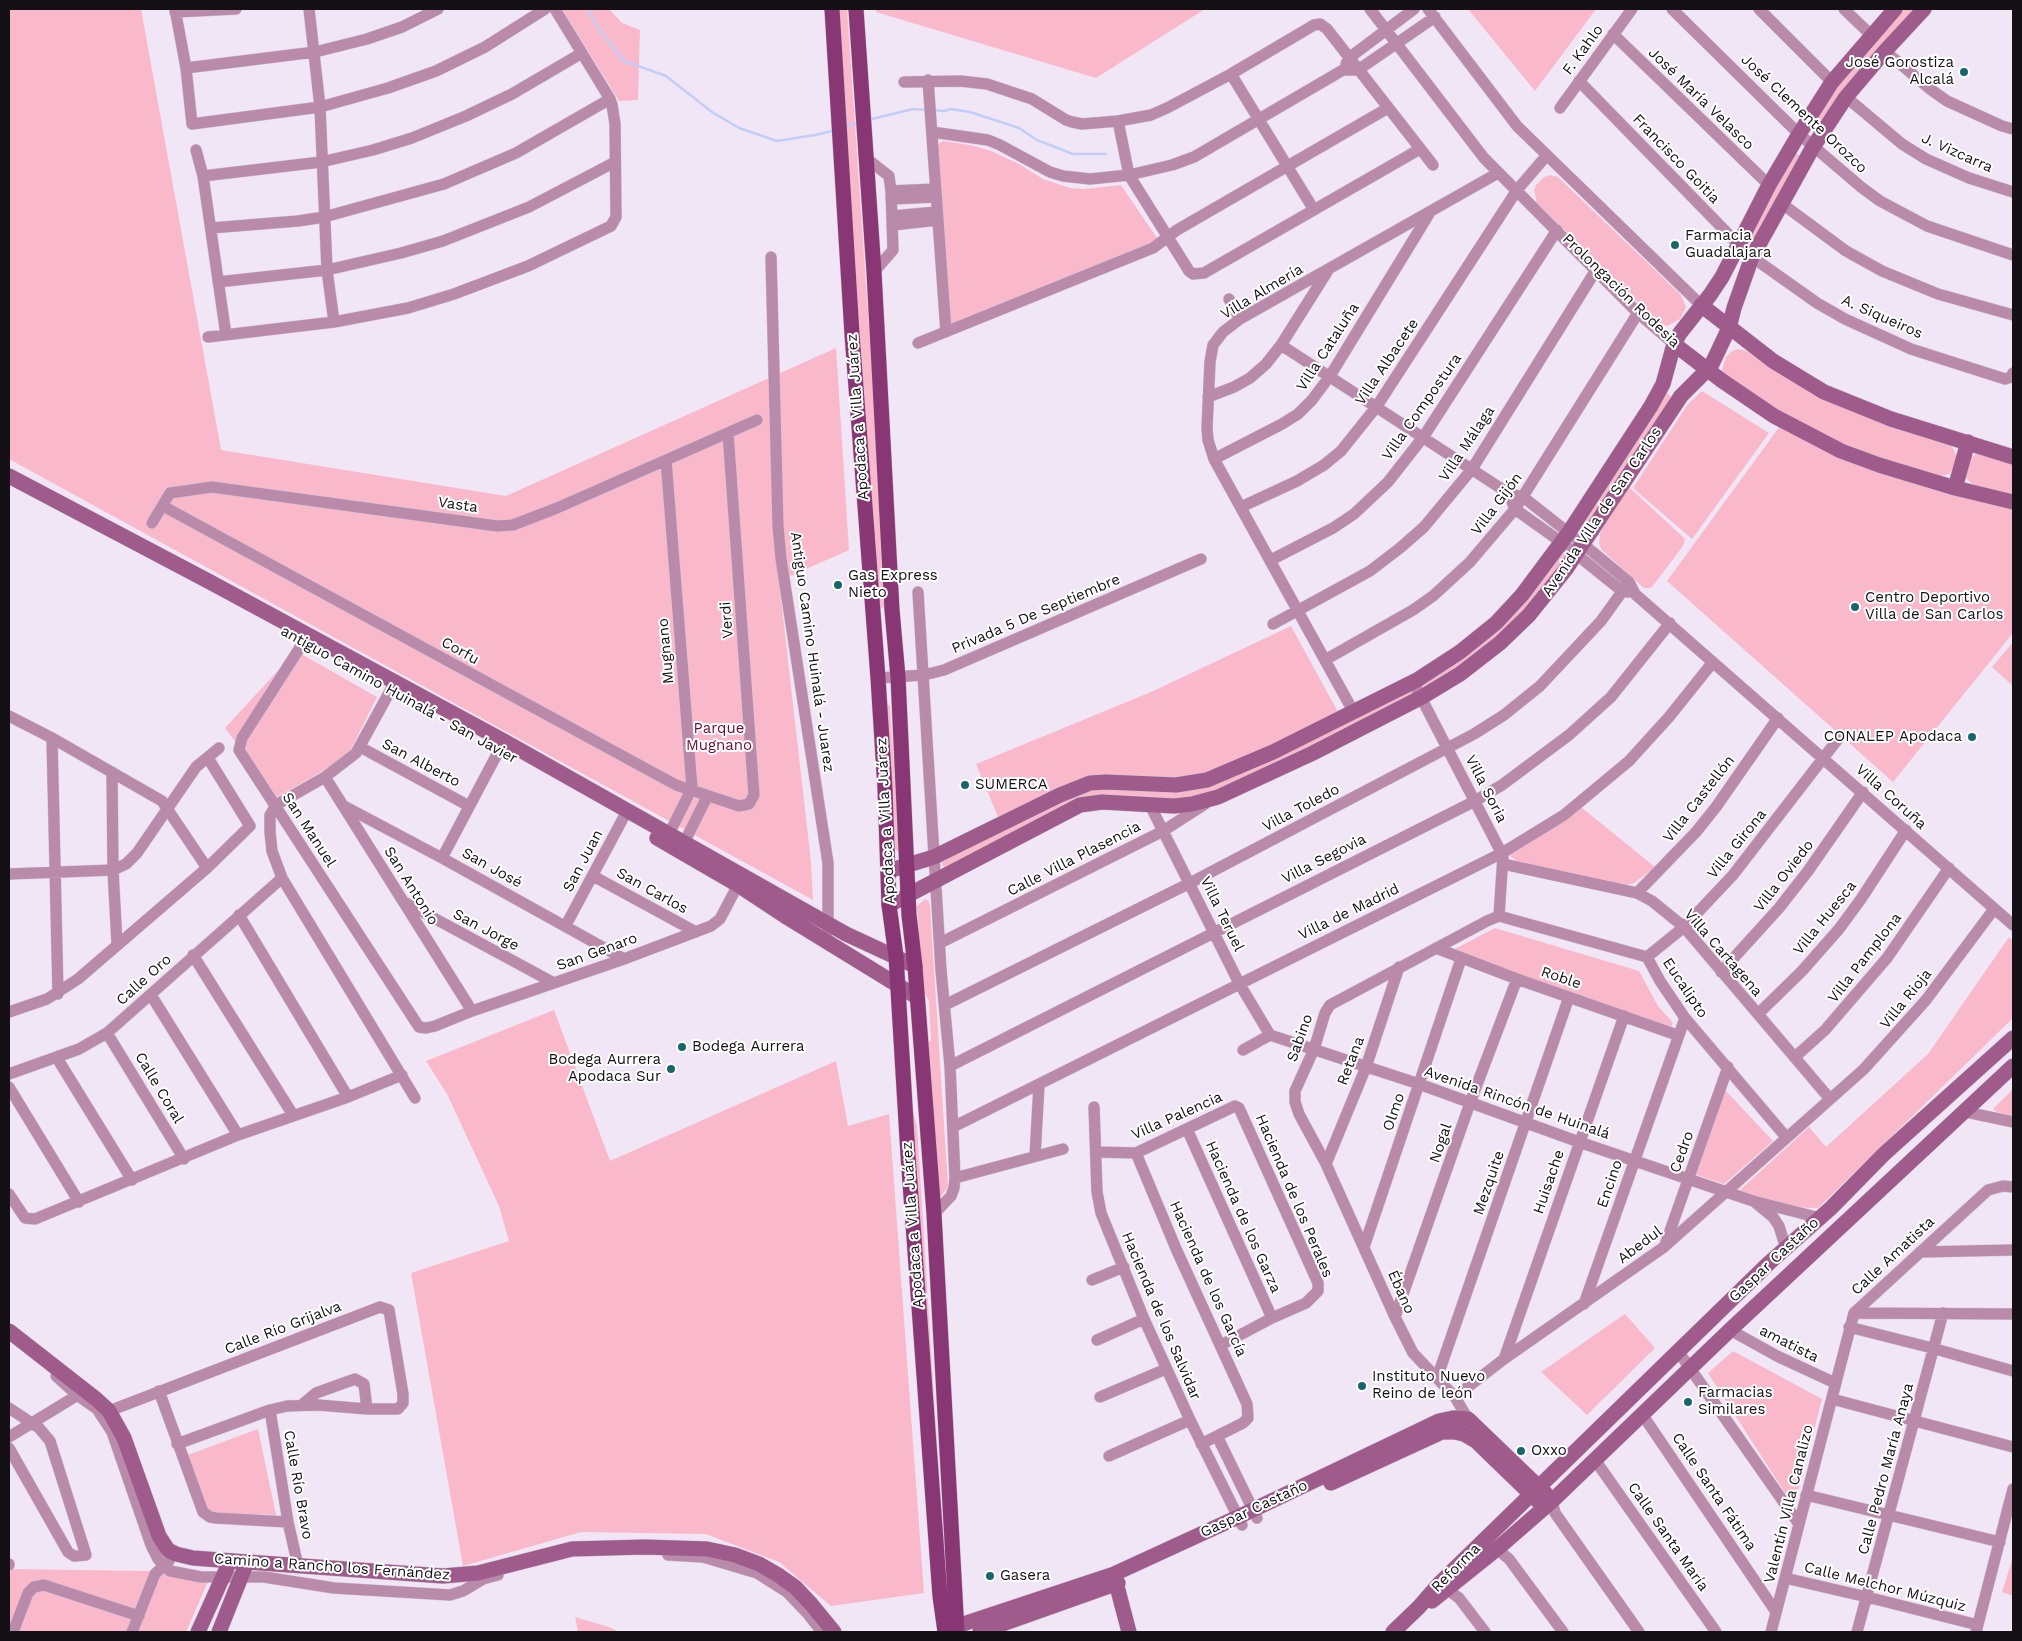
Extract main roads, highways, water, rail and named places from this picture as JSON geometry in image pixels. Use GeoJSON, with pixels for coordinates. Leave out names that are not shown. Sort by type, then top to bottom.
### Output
{"type":"FeatureCollection","features":[{"type":"Feature","properties":{"kind":"main road","name":"Apodaca a Villa Juárez"},"geometry":{"type":"LineString","coordinates":[[832,9],[852,334],[878,678],[889,905],[896,956],[908,1155],[940,1596],[951,1630]]}},
{"type":"Feature","properties":{"kind":"main road","name":"Apodaca a Villa Juárez"},"geometry":{"type":"LineString","coordinates":[[856,9],[874,272],[892,610],[898,677],[908,896],[934,1214],[951,1630]]}},
{"type":"Feature","properties":{"kind":"main road"},"geometry":{"type":"LineString","coordinates":[[920,1322],[939,1320]]}},
{"type":"Feature","properties":{"kind":"waterway"},"geometry":{"type":"LineString","coordinates":[[588,9],[597,26],[624,61],[666,76],[712,112],[739,128],[777,141],[832,131]]}},
{"type":"Feature","properties":{"kind":"waterway"},"geometry":{"type":"LineString","coordinates":[[872,119],[913,109],[927,110]]}},
{"type":"Feature","properties":{"kind":"waterway"},"geometry":{"type":"LineString","coordinates":[[932,110],[944,111],[951,109],[970,112],[1019,128],[1037,140],[1073,154],[1106,154]]}},
{"type":"Feature","properties":{"kind":"waterway"},"geometry":{"type":"LineString","coordinates":[[847,126],[856,124]]}},
{"type":"Feature","properties":{"kind":"place","name":"José Gorostiza Alcalá"},"geometry":{"type":"Point","coordinates":[1964,72]}},
{"type":"Feature","properties":{"kind":"place","name":"Farmacia Guadalajara"},"geometry":{"type":"Point","coordinates":[1675,245]}},
{"type":"Feature","properties":{"kind":"place","name":"Gas Express Nieto"},"geometry":{"type":"Point","coordinates":[838,585]}},
{"type":"Feature","properties":{"kind":"place","name":"Centro Deportivo Villa de San Carlos"},"geometry":{"type":"Point","coordinates":[1855,607]}},
{"type":"Feature","properties":{"kind":"place","name":"CONALEP Apodaca"},"geometry":{"type":"Point","coordinates":[1972,737]}},
{"type":"Feature","properties":{"kind":"place","name":"SUMERCA"},"geometry":{"type":"Point","coordinates":[965,785]}},
{"type":"Feature","properties":{"kind":"place","name":"Bodega Aurrera"},"geometry":{"type":"Point","coordinates":[682,1047]}},
{"type":"Feature","properties":{"kind":"place","name":"Bodega Aurrera Apodaca Sur"},"geometry":{"type":"Point","coordinates":[671,1069]}},
{"type":"Feature","properties":{"kind":"place","name":"Instituto Nuevo Reino de león"},"geometry":{"type":"Point","coordinates":[1362,1386]}},
{"type":"Feature","properties":{"kind":"place","name":"Farmacias Similares"},"geometry":{"type":"Point","coordinates":[1688,1402]}},
{"type":"Feature","properties":{"kind":"place","name":"Oxxo"},"geometry":{"type":"Point","coordinates":[1521,1451]}},
{"type":"Feature","properties":{"kind":"place","name":"Gasera"},"geometry":{"type":"Point","coordinates":[990,1576]}},
{"type":"Feature","properties":{"kind":"park label","name":"Parque Mugnano"},"geometry":{"type":"Point","coordinates":[719,738]}}]}
